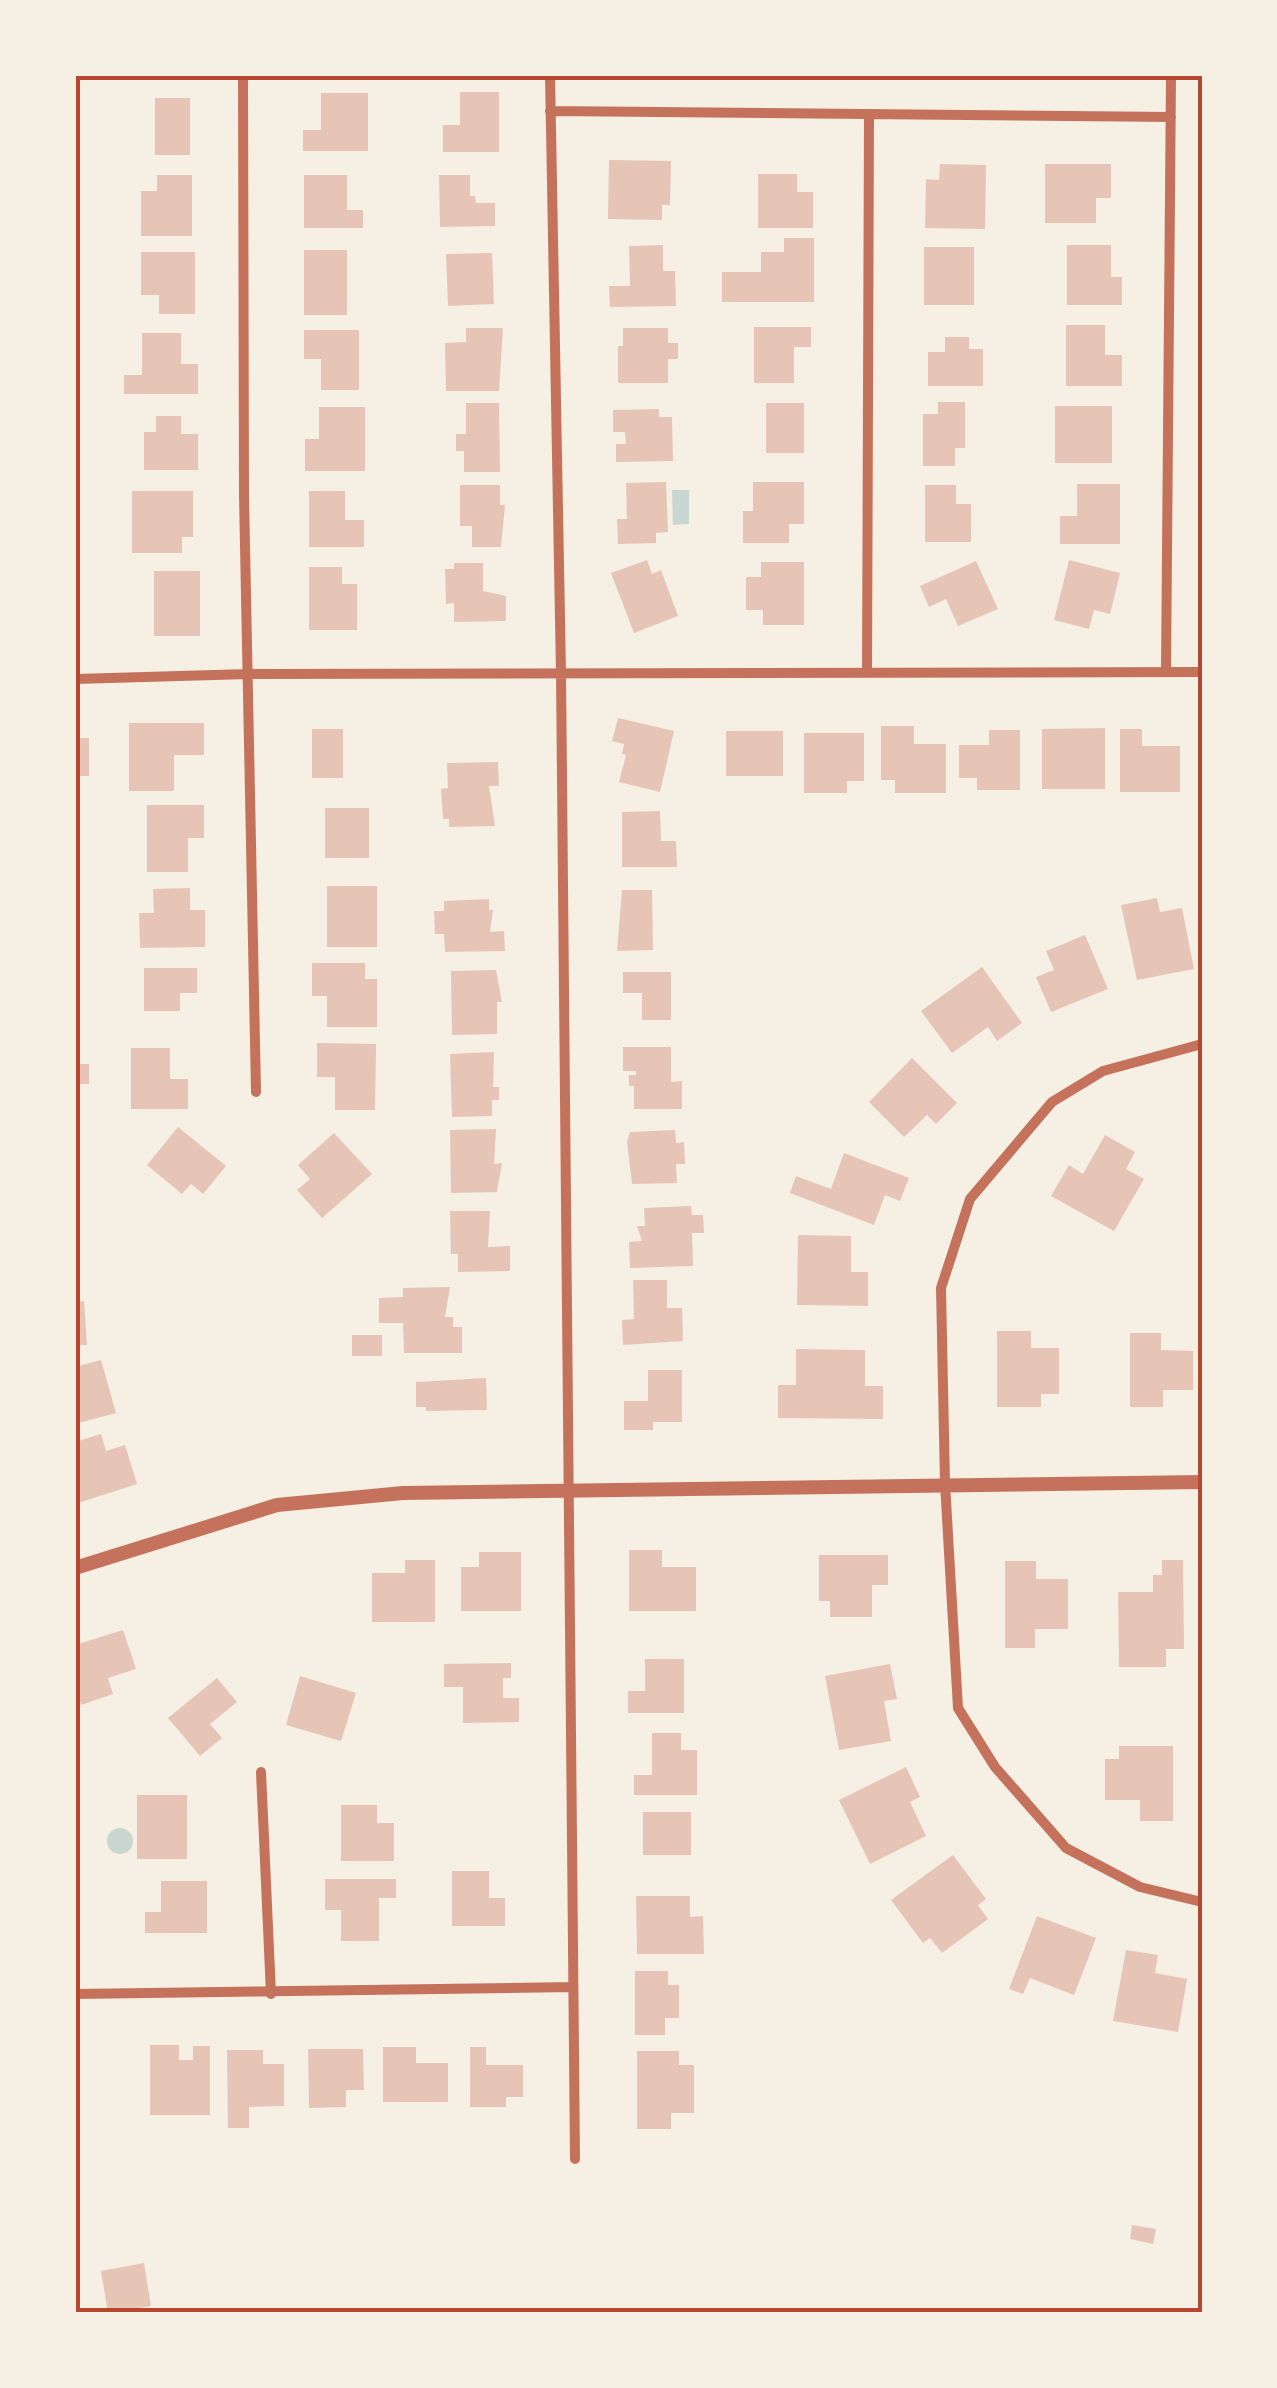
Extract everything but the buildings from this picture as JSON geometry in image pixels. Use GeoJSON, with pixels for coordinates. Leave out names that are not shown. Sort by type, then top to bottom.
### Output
{"type":"FeatureCollection","features":[{"type":"Feature","properties":{"kind":"street"},"geometry":{"type":"LineString","coordinates":[[243,75],[256,1092]]}},
{"type":"Feature","properties":{"kind":"street"},"geometry":{"type":"LineString","coordinates":[[550,75],[561,673],[575,2159]]}},
{"type":"Feature","properties":{"kind":"street"},"geometry":{"type":"LineString","coordinates":[[1166,672],[1171,75]]}},
{"type":"Feature","properties":{"kind":"street"},"geometry":{"type":"LineString","coordinates":[[550,112],[1171,117]]}},
{"type":"Feature","properties":{"kind":"street"},"geometry":{"type":"LineString","coordinates":[[867,673],[869,116]]}},
{"type":"Feature","properties":{"kind":"street"},"geometry":{"type":"LineString","coordinates":[[75,679],[249,674],[1202,672]]}},
{"type":"Feature","properties":{"kind":"street"},"geometry":{"type":"LineString","coordinates":[[1202,1044],[1103,1071],[1052,1102],[970,1200],[941,1288],[945,1483],[958,1708],[994,1767],[1066,1848],[1140,1888],[1202,1902]]}},
{"type":"Feature","properties":{"kind":"street"},"geometry":{"type":"LineString","coordinates":[[75,1568],[277,1505],[402,1492],[1202,1482]]}},
{"type":"Feature","properties":{"kind":"street"},"geometry":{"type":"LineString","coordinates":[[261,1772],[271,1994]]}},
{"type":"Feature","properties":{"kind":"street"},"geometry":{"type":"LineString","coordinates":[[75,1994],[573,1987]]}},
{"type":"Feature","properties":{"kind":"shaded area"},"geometry":{"type":"Polygon","coordinates":[[[672,490],[689,490],[689,524],[673,525],[672,490]]]}},
{"type":"Feature","properties":{"kind":"shaded area"},"geometry":{"type":"Polygon","coordinates":[[[120,1828],[129,1832],[133,1841],[129,1850],[120,1854],[111,1850],[107,1841],[111,1832],[120,1828]]]}}]}
